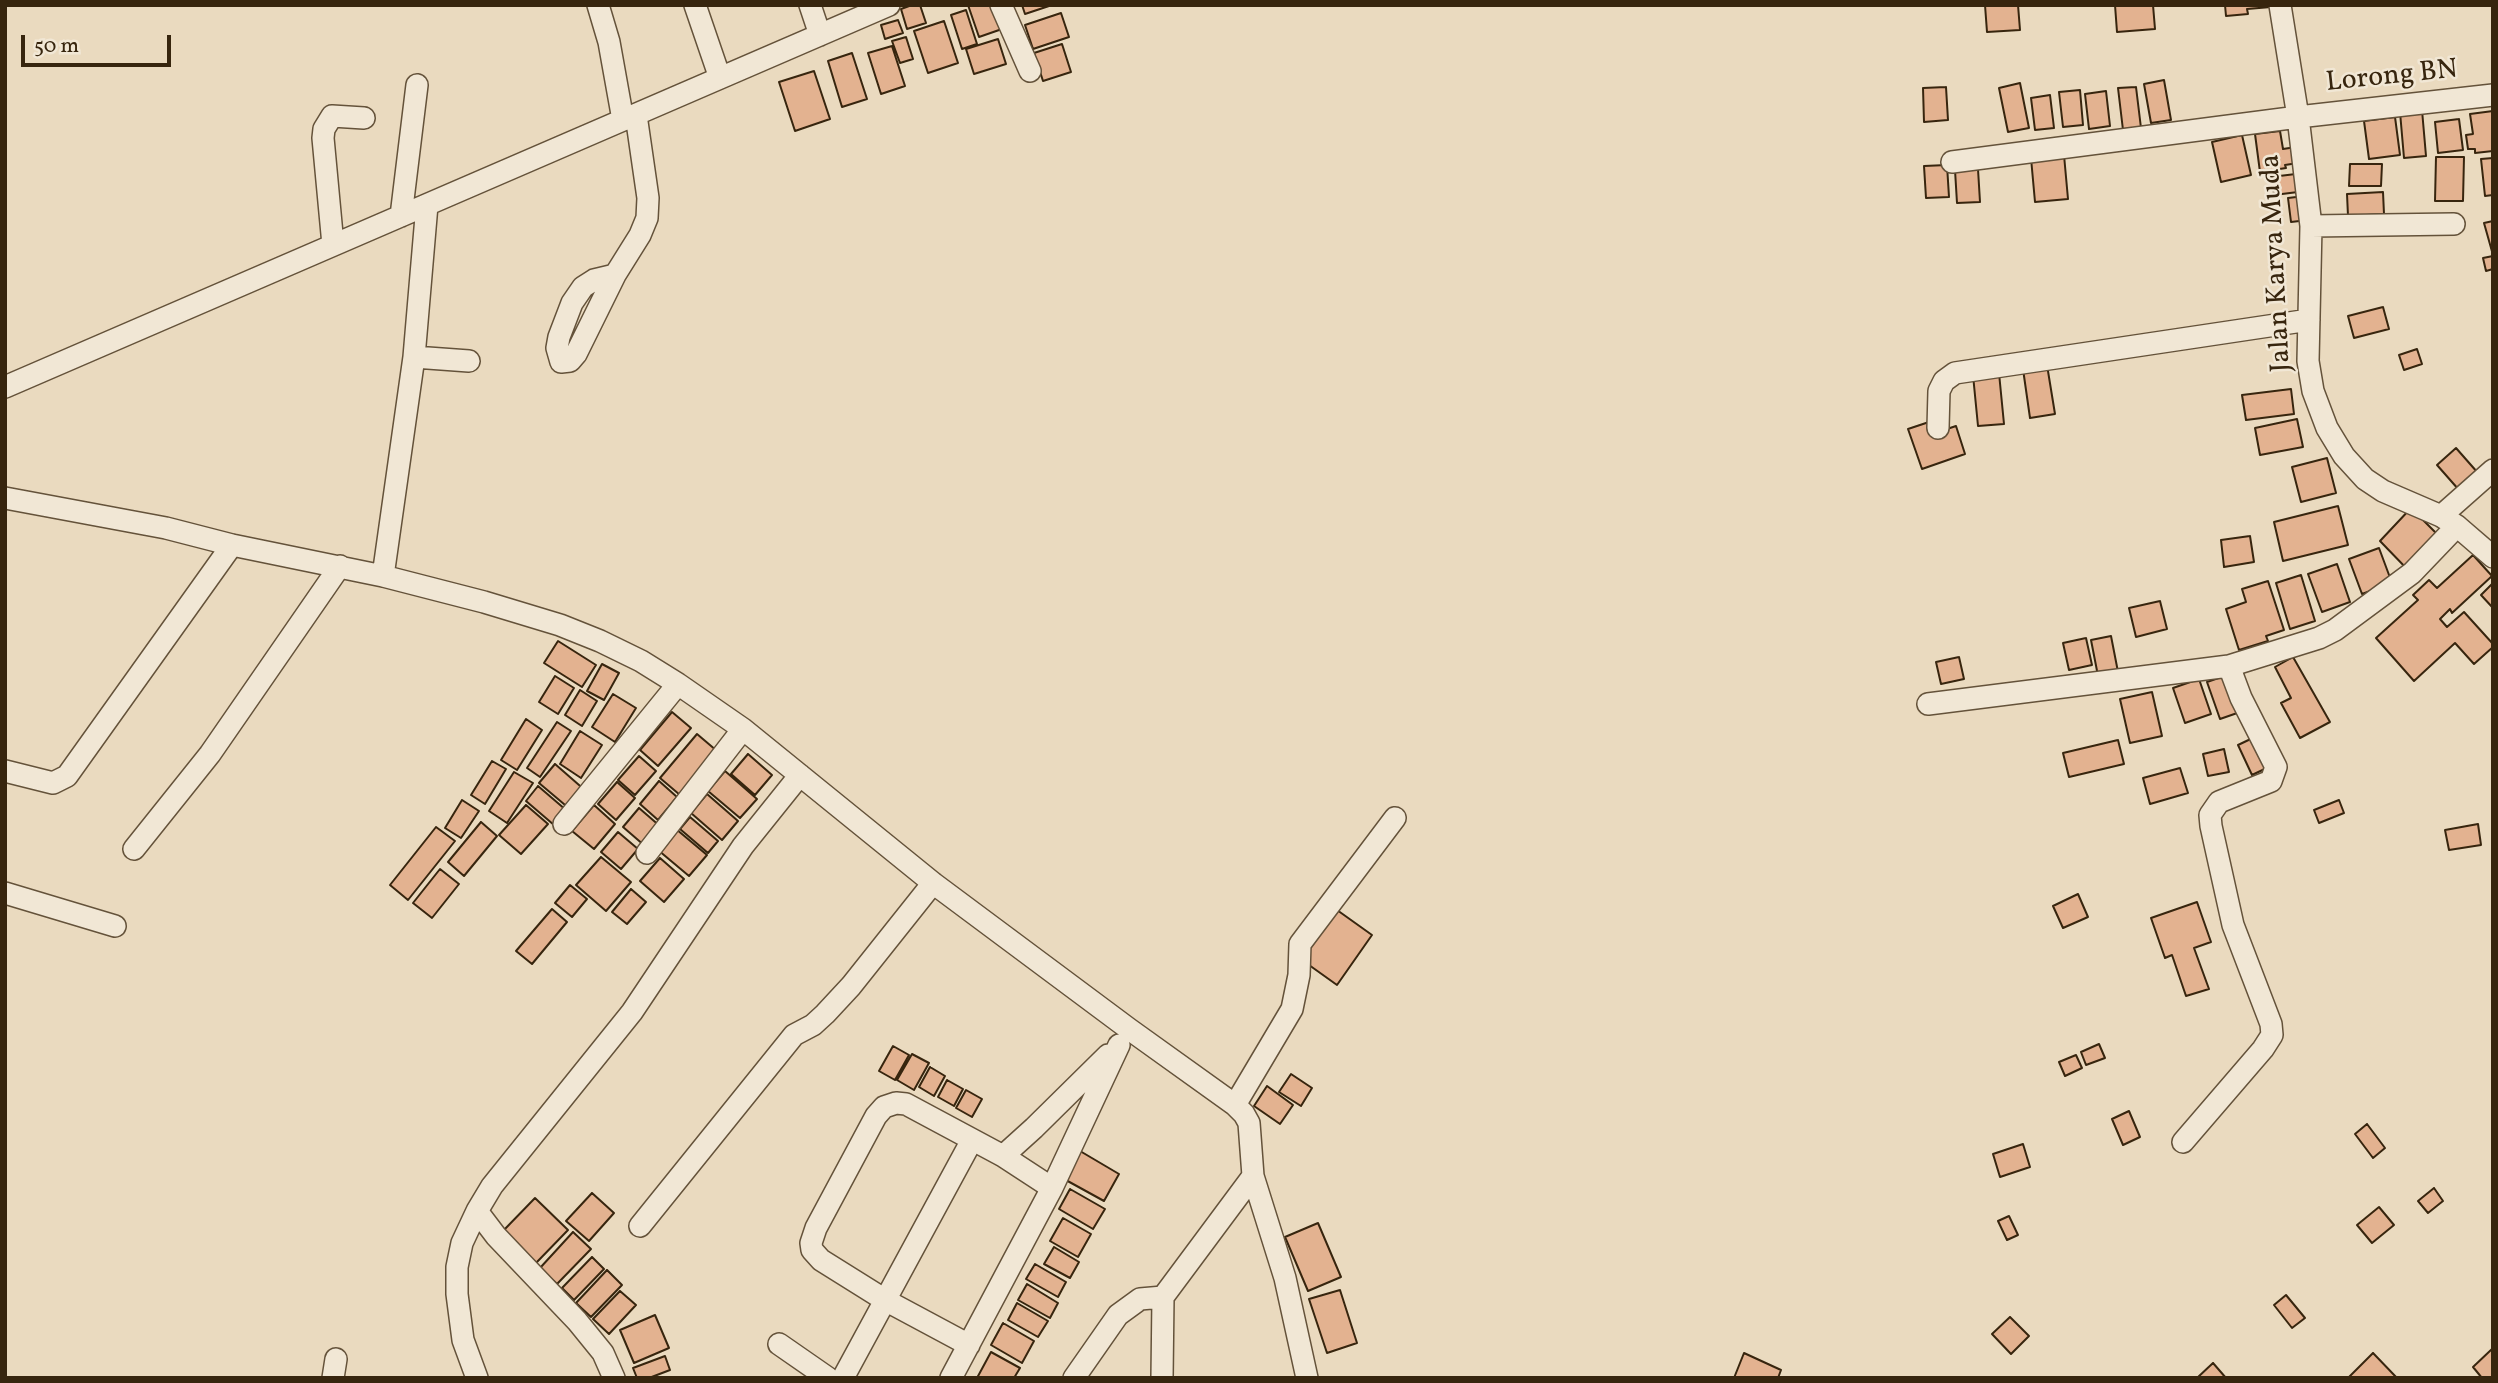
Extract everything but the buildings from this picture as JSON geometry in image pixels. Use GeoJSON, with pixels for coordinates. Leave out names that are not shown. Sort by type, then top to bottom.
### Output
{"type":"FeatureCollection","features":[{"type":"Feature","properties":{"kind":"street"},"geometry":{"type":"LineString","coordinates":[[598,5],[610,42],[649,198],[647,218],[640,235],[615,275]]}},
{"type":"Feature","properties":{"kind":"street"},"geometry":{"type":"LineString","coordinates":[[695,5],[720,78]]}},
{"type":"Feature","properties":{"kind":"street"},"geometry":{"type":"LineString","coordinates":[[810,5],[820,35]]}},
{"type":"Feature","properties":{"kind":"street"},"geometry":{"type":"LineString","coordinates":[[5,387],[889,5]]}},
{"type":"Feature","properties":{"kind":"street"},"geometry":{"type":"LineString","coordinates":[[1001,5],[1030,71]]}},
{"type":"Feature","properties":{"kind":"street","name":"Jalan Karya Muda"},"geometry":{"type":"LineString","coordinates":[[2280,5],[2298,117],[2311,226],[2308,361],[2313,391],[2327,428],[2344,456],[2365,479],[2383,491],[2449,521],[2493,557]]}},
{"type":"Feature","properties":{"kind":"street"},"geometry":{"type":"LineString","coordinates":[[401,216],[417,85]]}},
{"type":"Feature","properties":{"kind":"street","name":"Lorong BN"},"geometry":{"type":"LineString","coordinates":[[1952,162],[2298,117],[2493,95]]}},
{"type":"Feature","properties":{"kind":"street"},"geometry":{"type":"LineString","coordinates":[[333,245],[324,129],[332,117],[364,118]]}},
{"type":"Feature","properties":{"kind":"street"},"geometry":{"type":"LineString","coordinates":[[383,576],[414,357],[427,205]]}},
{"type":"Feature","properties":{"kind":"street"},"geometry":{"type":"LineString","coordinates":[[2311,226],[2454,224]]}},
{"type":"Feature","properties":{"kind":"street"},"geometry":{"type":"LineString","coordinates":[[1938,428],[1939,391],[1944,381],[1955,373],[2309,320]]}},
{"type":"Feature","properties":{"kind":"street"},"geometry":{"type":"LineString","coordinates":[[414,357],[469,362]]}},
{"type":"Feature","properties":{"kind":"street"},"geometry":{"type":"LineString","coordinates":[[1928,705],[2229,666],[2319,638],[2335,630],[2412,573],[2449,521],[2493,470]]}},
{"type":"Feature","properties":{"kind":"street"},"geometry":{"type":"LineString","coordinates":[[5,498],[166,528],[232,545],[383,576],[484,602],[560,625],[641,661],[678,684],[743,729],[1124,1037],[1235,1105],[1249,1124],[1253,1175],[1285,1278],[1307,1378]]}},
{"type":"Feature","properties":{"kind":"street"},"geometry":{"type":"LineString","coordinates":[[5,771],[53,783],[67,776],[232,545]]}},
{"type":"Feature","properties":{"kind":"street"},"geometry":{"type":"LineString","coordinates":[[134,849],[210,754],[340,566]]}},
{"type":"Feature","properties":{"kind":"street"},"geometry":{"type":"LineString","coordinates":[[2183,1142],[2272,1035],[2271,1024],[2233,925],[2211,825],[2210,815],[2218,802],[2271,781],[2276,767],[2241,698],[2229,666]]}},
{"type":"Feature","properties":{"kind":"street"},"geometry":{"type":"LineString","coordinates":[[565,824],[678,684]]}},
{"type":"Feature","properties":{"kind":"street"},"geometry":{"type":"LineString","coordinates":[[648,853],[743,729]]}},
{"type":"Feature","properties":{"kind":"street"},"geometry":{"type":"LineString","coordinates":[[477,1378],[463,1340],[457,1294],[457,1267],[462,1243],[477,1211],[492,1186],[632,1012],[743,846],[800,775]]}},
{"type":"Feature","properties":{"kind":"street"},"geometry":{"type":"LineString","coordinates":[[1235,1105],[1292,1009],[1299,975],[1300,944],[1395,818]]}},
{"type":"Feature","properties":{"kind":"street"},"geometry":{"type":"LineString","coordinates":[[640,1226],[794,1035],[813,1025],[825,1014],[933,883]]}},
{"type":"Feature","properties":{"kind":"street"},"geometry":{"type":"LineString","coordinates":[[5,893],[116,926]]}},
{"type":"Feature","properties":{"kind":"street"},"geometry":{"type":"LineString","coordinates":[[1003,1156],[1124,1037]]}},
{"type":"Feature","properties":{"kind":"street"},"geometry":{"type":"LineString","coordinates":[[951,1378],[1052,1188],[1124,1037]]}},
{"type":"Feature","properties":{"kind":"street"},"geometry":{"type":"LineString","coordinates":[[969,1345],[885,1300],[821,1260],[812,1250],[811,1243],[816,1228],[876,1116],[884,1107],[896,1103],[906,1104],[1003,1156],[1052,1188]]}},
{"type":"Feature","properties":{"kind":"street"},"geometry":{"type":"LineString","coordinates":[[843,1378],[972,1140]]}},
{"type":"Feature","properties":{"kind":"street"},"geometry":{"type":"LineString","coordinates":[[1162,1378],[1163,1297],[1253,1175]]}},
{"type":"Feature","properties":{"kind":"street"},"geometry":{"type":"LineString","coordinates":[[477,1211],[496,1236],[577,1321],[603,1353],[614,1378]]}},
{"type":"Feature","properties":{"kind":"street"},"geometry":{"type":"LineString","coordinates":[[1074,1378],[1118,1315],[1140,1299],[1163,1297]]}},
{"type":"Feature","properties":{"kind":"street"},"geometry":{"type":"LineString","coordinates":[[779,1344],[828,1378]]}}]}
